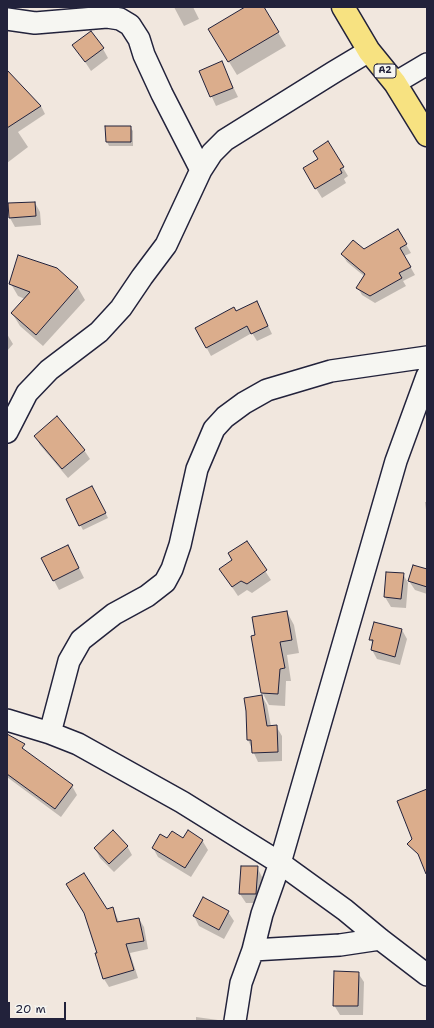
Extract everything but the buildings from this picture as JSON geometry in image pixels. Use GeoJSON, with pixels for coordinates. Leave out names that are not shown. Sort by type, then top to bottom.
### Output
{"type":"FeatureCollection","features":[{"type":"Feature","properties":{"kind":"highway","name":"A2"},"geometry":{"type":"LineString","coordinates":[[343,7],[369,51],[395,83],[427,135]]}},
{"type":"Feature","properties":{"kind":"street"},"geometry":{"type":"LineString","coordinates":[[7,19],[35,23],[107,17],[120,19],[130,25],[139,39],[144,55],[162,94],[201,170]]}},
{"type":"Feature","properties":{"kind":"street"},"geometry":{"type":"LineString","coordinates":[[7,432],[27,393],[49,370],[99,332],[121,308],[166,245],[201,170],[212,153],[225,140],[369,51]]}},
{"type":"Feature","properties":{"kind":"street"},"geometry":{"type":"LineString","coordinates":[[395,83],[427,64]]}},
{"type":"Feature","properties":{"kind":"street"},"geometry":{"type":"LineString","coordinates":[[50,733],[69,661],[81,640],[114,614],[148,596],[165,582],[172,569],[180,545],[197,469],[214,429],[218,425],[244,403],[267,390],[331,371],[427,357]]}},
{"type":"Feature","properties":{"kind":"street"},"geometry":{"type":"LineString","coordinates":[[235,1021],[241,983],[253,950],[262,914],[280,863],[396,461],[427,376]]}},
{"type":"Feature","properties":{"kind":"street"},"geometry":{"type":"LineString","coordinates":[[7,720],[50,733],[78,744],[182,802],[280,863],[345,910],[427,975]]}},
{"type":"Feature","properties":{"kind":"street"},"geometry":{"type":"LineString","coordinates":[[253,950],[340,945],[380,939]]}}]}
